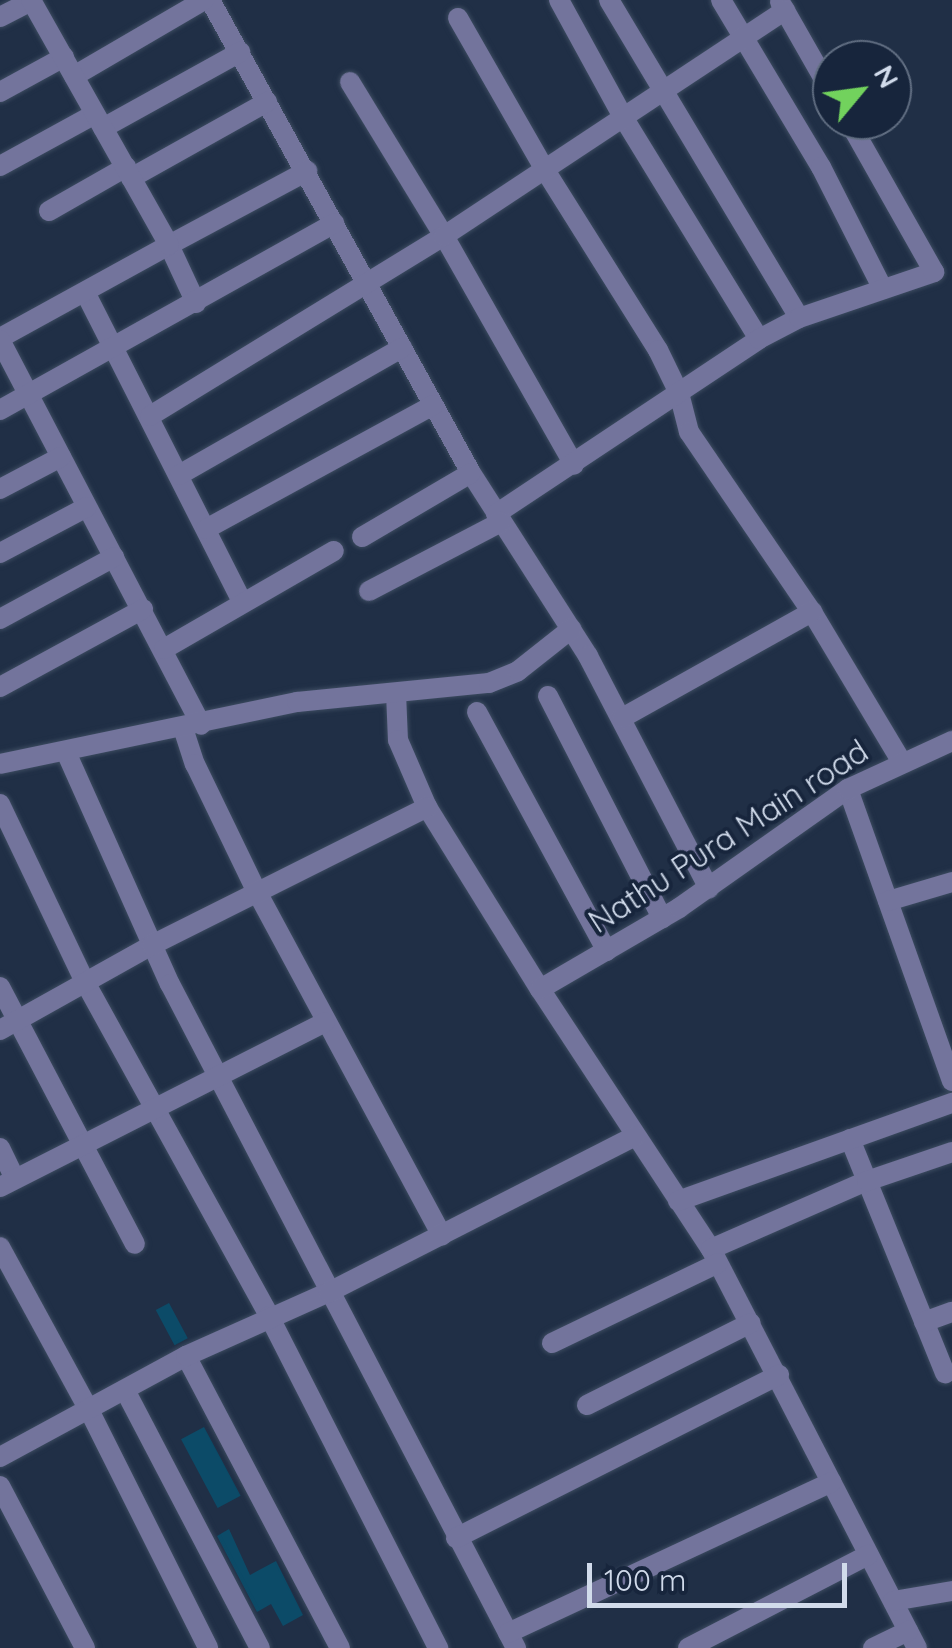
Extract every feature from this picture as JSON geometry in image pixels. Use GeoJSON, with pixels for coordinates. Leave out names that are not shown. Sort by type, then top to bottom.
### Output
{"type":"FeatureCollection","features":[{"type":"Feature","properties":{"kind":"street"},"geometry":{"type":"LineString","coordinates":[[0,16],[32,0],[196,303]]}},
{"type":"Feature","properties":{"kind":"street"},"geometry":{"type":"LineString","coordinates":[[0,92],[69,67],[207,0],[307,171],[471,473],[588,656],[708,888]]}},
{"type":"Feature","properties":{"kind":"street"},"geometry":{"type":"LineString","coordinates":[[559,0],[624,117],[759,339]]}},
{"type":"Feature","properties":{"kind":"street"},"geometry":{"type":"LineString","coordinates":[[609,0],[798,318]]}},
{"type":"Feature","properties":{"kind":"street"},"geometry":{"type":"LineString","coordinates":[[721,0],[821,167],[883,289]]}},
{"type":"Feature","properties":{"kind":"street"},"geometry":{"type":"LineString","coordinates":[[150,416],[444,236],[743,36],[782,5],[812,57]]}},
{"type":"Feature","properties":{"kind":"street"},"geometry":{"type":"LineString","coordinates":[[458,18],[545,170],[658,350],[680,392],[689,432],[812,612],[901,761]]}},
{"type":"Feature","properties":{"kind":"street"},"geometry":{"type":"LineString","coordinates":[[0,166],[240,52]]}},
{"type":"Feature","properties":{"kind":"street"},"geometry":{"type":"LineString","coordinates":[[350,82],[444,236],[574,466]]}},
{"type":"Feature","properties":{"kind":"street"},"geometry":{"type":"LineString","coordinates":[[49,211],[268,102]]}},
{"type":"Feature","properties":{"kind":"street"},"geometry":{"type":"LineString","coordinates":[[369,591],[498,518],[759,339],[798,318],[934,272],[859,140]]}},
{"type":"Feature","properties":{"kind":"street"},"geometry":{"type":"LineString","coordinates":[[307,171],[0,339],[164,648],[190,729],[195,764],[257,892],[442,1235]]}},
{"type":"Feature","properties":{"kind":"street"},"geometry":{"type":"LineString","coordinates":[[0,410],[334,223]]}},
{"type":"Feature","properties":{"kind":"street"},"geometry":{"type":"LineString","coordinates":[[86,292],[242,602]]}},
{"type":"Feature","properties":{"kind":"street"},"geometry":{"type":"LineString","coordinates":[[179,475],[402,348]]}},
{"type":"Feature","properties":{"kind":"street"},"geometry":{"type":"LineString","coordinates":[[206,530],[434,405]]}},
{"type":"Feature","properties":{"kind":"street"},"geometry":{"type":"LineString","coordinates":[[0,490],[60,457]]}},
{"type":"Feature","properties":{"kind":"street"},"geometry":{"type":"LineString","coordinates":[[362,538],[471,473]]}},
{"type":"Feature","properties":{"kind":"street"},"geometry":{"type":"LineString","coordinates":[[0,553],[87,507]]}},
{"type":"Feature","properties":{"kind":"street"},"geometry":{"type":"LineString","coordinates":[[164,648],[334,551]]}},
{"type":"Feature","properties":{"kind":"street"},"geometry":{"type":"LineString","coordinates":[[0,619],[114,557]]}},
{"type":"Feature","properties":{"kind":"street"},"geometry":{"type":"LineString","coordinates":[[0,687],[143,609]]}},
{"type":"Feature","properties":{"kind":"street"},"geometry":{"type":"LineString","coordinates":[[622,718],[812,612]]}},
{"type":"Feature","properties":{"kind":"street"},"geometry":{"type":"LineString","coordinates":[[0,764],[68,758],[297,702],[396,704],[505,679],[573,632]]}},
{"type":"Feature","properties":{"kind":"street"},"geometry":{"type":"LineString","coordinates":[[548,696],[662,918]]}},
{"type":"Feature","properties":{"kind":"street"},"geometry":{"type":"LineString","coordinates":[[396,704],[398,740],[428,806],[540,989],[714,1256],[913,1639],[873,1648]]}},
{"type":"Feature","properties":{"kind":"street"},"geometry":{"type":"LineString","coordinates":[[478,712],[607,952]]}},
{"type":"Feature","properties":{"kind":"street","name":"Nathu Pura Main road"},"geometry":{"type":"LineString","coordinates":[[540,989],[662,918],[848,789],[901,761],[952,741]]}},
{"type":"Feature","properties":{"kind":"street"},"geometry":{"type":"LineString","coordinates":[[68,758],[152,945],[512,1640],[832,1482]]}},
{"type":"Feature","properties":{"kind":"street"},"geometry":{"type":"LineString","coordinates":[[848,789],[952,1081]]}},
{"type":"Feature","properties":{"kind":"street"},"geometry":{"type":"LineString","coordinates":[[0,804],[85,982],[269,1316],[438,1648]]}},
{"type":"Feature","properties":{"kind":"street"},"geometry":{"type":"LineString","coordinates":[[8,1025],[152,945],[428,806]]}},
{"type":"Feature","properties":{"kind":"street"},"geometry":{"type":"LineString","coordinates":[[888,901],[952,882]]}},
{"type":"Feature","properties":{"kind":"street"},"geometry":{"type":"LineString","coordinates":[[0,987],[8,1025],[83,1145],[135,1244]]}},
{"type":"Feature","properties":{"kind":"street"},"geometry":{"type":"LineString","coordinates":[[0,1148],[8,1183],[218,1073],[326,1022]]}},
{"type":"Feature","properties":{"kind":"street"},"geometry":{"type":"LineString","coordinates":[[678,1201],[952,1103]]}},
{"type":"Feature","properties":{"kind":"street"},"geometry":{"type":"LineString","coordinates":[[0,1457],[126,1392],[186,1356],[329,1292],[635,1136]]}},
{"type":"Feature","properties":{"kind":"street"},"geometry":{"type":"LineString","coordinates":[[850,1139],[945,1373]]}},
{"type":"Feature","properties":{"kind":"street"},"geometry":{"type":"LineString","coordinates":[[552,1343],[867,1180],[952,1152]]}},
{"type":"Feature","properties":{"kind":"street"},"geometry":{"type":"LineString","coordinates":[[0,1248],[88,1410],[208,1648]]}},
{"type":"Feature","properties":{"kind":"street"},"geometry":{"type":"LineString","coordinates":[[924,1322],[952,1312]]}},
{"type":"Feature","properties":{"kind":"street"},"geometry":{"type":"LineString","coordinates":[[587,1404],[751,1324]]}},
{"type":"Feature","properties":{"kind":"street"},"geometry":{"type":"LineString","coordinates":[[186,1356],[340,1648]]}},
{"type":"Feature","properties":{"kind":"street"},"geometry":{"type":"LineString","coordinates":[[456,1538],[779,1375]]}},
{"type":"Feature","properties":{"kind":"street"},"geometry":{"type":"LineString","coordinates":[[126,1392],[260,1648]]}},
{"type":"Feature","properties":{"kind":"street"},"geometry":{"type":"LineString","coordinates":[[0,1486],[85,1648]]}},
{"type":"Feature","properties":{"kind":"street"},"geometry":{"type":"LineString","coordinates":[[688,1648],[868,1555]]}},
{"type":"Feature","properties":{"kind":"street"},"geometry":{"type":"LineString","coordinates":[[893,1601],[902,1603],[952,1591]]}},
{"type":"Feature","properties":{"kind":"building"},"geometry":{"type":"Polygon","coordinates":[[[169,1303],[188,1338],[175,1345],[156,1310],[169,1303]]]}},
{"type":"Feature","properties":{"kind":"building"},"geometry":{"type":"Polygon","coordinates":[[[204,1427],[241,1496],[218,1508],[181,1439],[204,1427]]]}},
{"type":"Feature","properties":{"kind":"building"},"geometry":{"type":"Polygon","coordinates":[[[229,1529],[250,1575],[276,1561],[303,1615],[283,1626],[271,1604],[257,1612],[217,1536],[229,1529]]]}}]}
